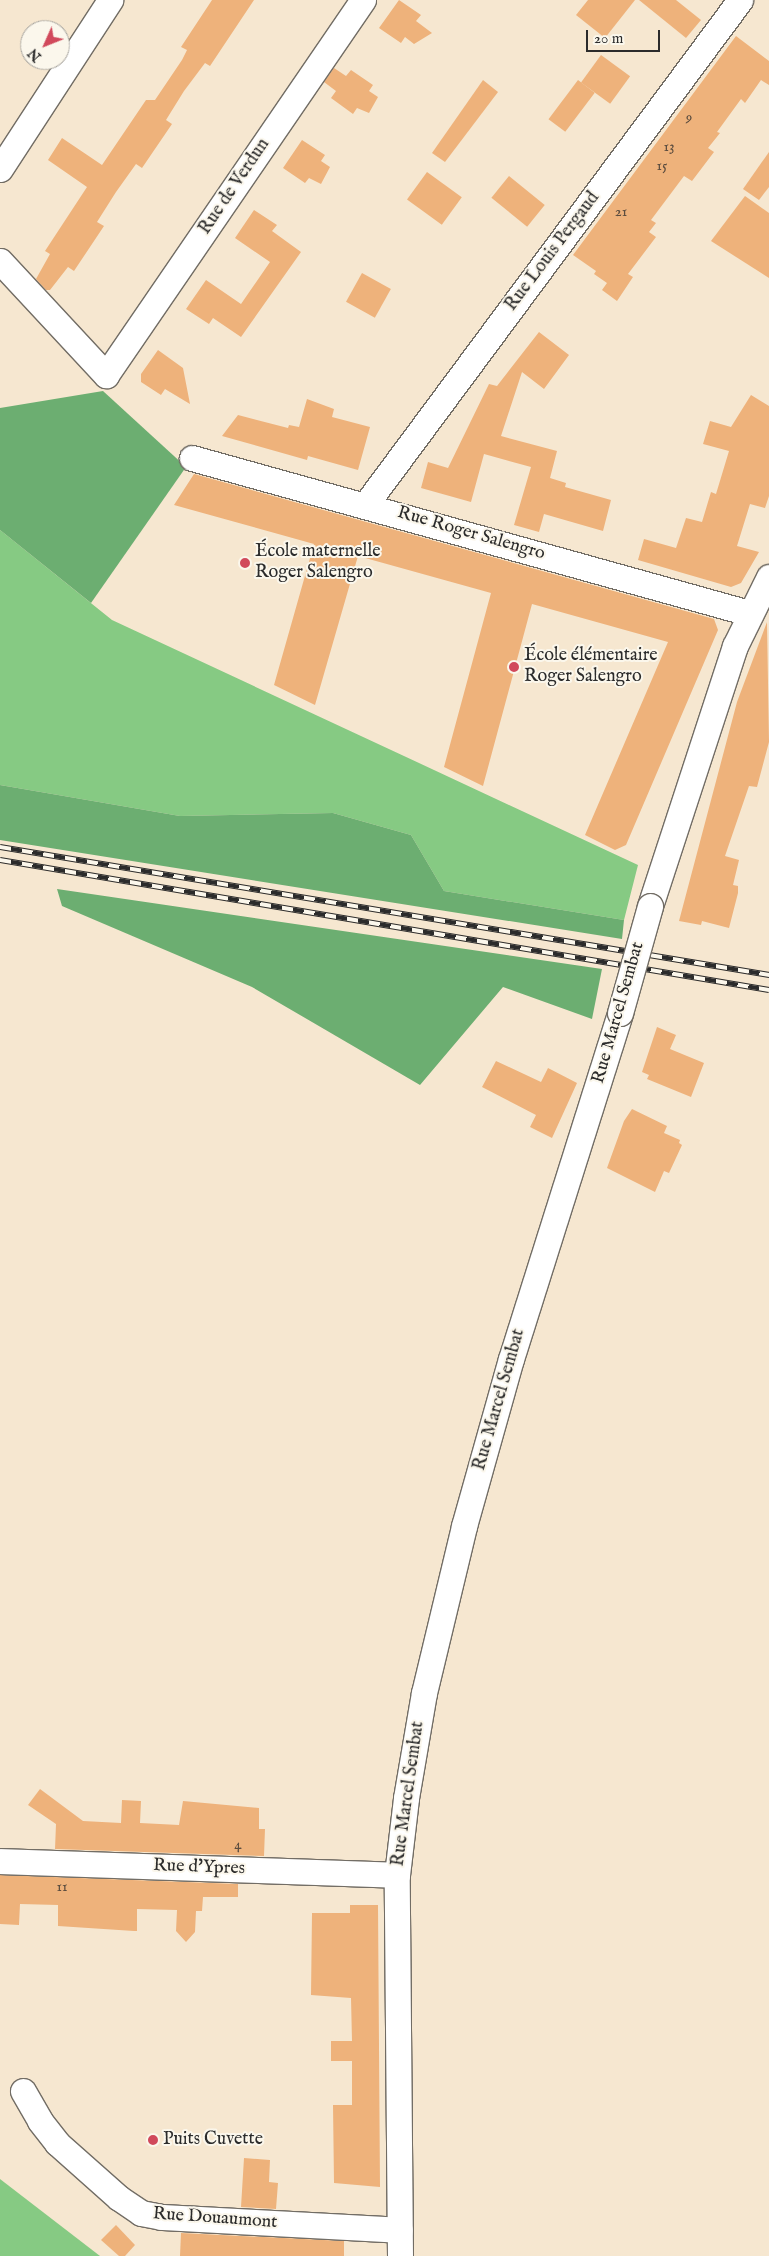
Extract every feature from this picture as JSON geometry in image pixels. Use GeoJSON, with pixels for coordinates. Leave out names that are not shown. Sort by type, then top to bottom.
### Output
{"type":"FeatureCollection","features":[{"type":"Feature","properties":{"kind":"street"},"geometry":{"type":"LineString","coordinates":[[0,169],[110,0]]}},
{"type":"Feature","properties":{"kind":"street","name":"Rue de Verdun"},"geometry":{"type":"LineString","coordinates":[[0,261],[106,375],[363,0]]}},
{"type":"Feature","properties":{"kind":"street","name":"Rue Louis Pergaud"},"geometry":{"type":"LineString","coordinates":[[366,504],[740,0]]}},
{"type":"Feature","properties":{"kind":"street","name":"Rue Roger Salengro"},"geometry":{"type":"LineString","coordinates":[[192,458],[366,504],[749,612]]}},
{"type":"Feature","properties":{"kind":"street","name":"Rue Marcel Sembat"},"geometry":{"type":"LineString","coordinates":[[400,2256],[397,1875],[402,1822],[424,1694],[464,1526],[514,1350],[620,1013],[650,906],[726,672],[749,612],[769,577]]}},
{"type":"Feature","properties":{"kind":"street","name":"Rue d'Ypres"},"geometry":{"type":"LineString","coordinates":[[0,1861],[397,1875]]}},
{"type":"Feature","properties":{"kind":"street","name":"Rue Douaumont"},"geometry":{"type":"LineString","coordinates":[[23,2091],[40,2121],[57,2143],[119,2198],[141,2213],[161,2217],[400,2230]]}},
{"type":"Feature","properties":{"kind":"green space"},"geometry":{"type":"Polygon","coordinates":[[[103,391],[186,467],[91,603],[0,530],[0,408],[103,391]]]}},
{"type":"Feature","properties":{"kind":"green space"},"geometry":{"type":"Polygon","coordinates":[[[0,530],[112,620],[638,865],[624,920],[444,891],[411,835],[333,813],[180,816],[0,785],[0,530]]]}},
{"type":"Feature","properties":{"kind":"green space"},"geometry":{"type":"Polygon","coordinates":[[[0,785],[180,816],[333,813],[411,835],[444,891],[624,920],[622,939],[0,840],[0,785]]]}},
{"type":"Feature","properties":{"kind":"green space"},"geometry":{"type":"Polygon","coordinates":[[[57,889],[602,969],[592,1019],[503,987],[420,1085],[252,987],[62,906],[57,889]]]}},
{"type":"Feature","properties":{"kind":"green space"},"geometry":{"type":"Polygon","coordinates":[[[0,2179],[100,2256],[0,2256],[0,2179]]]}},
{"type":"Feature","properties":{"kind":"building"},"geometry":{"type":"Polygon","coordinates":[[[212,0],[254,0],[210,66],[205,63],[184,91],[166,120],[172,124],[142,168],[136,164],[116,192],[97,222],[104,226],[74,271],[68,267],[50,290],[46,290],[36,279],[50,254],[45,251],[87,187],[48,160],[62,138],[102,165],[146,100],[155,100],[182,60],[187,50],[181,47],[212,0]]]}},
{"type":"Feature","properties":{"kind":"building"},"geometry":{"type":"Polygon","coordinates":[[[399,0],[421,15],[416,21],[432,33],[414,44],[405,37],[401,43],[379,28],[399,0]]]}},
{"type":"Feature","properties":{"kind":"building"},"geometry":{"type":"Polygon","coordinates":[[[588,0],[635,0],[605,38],[576,15],[588,0]]]}},
{"type":"Feature","properties":{"kind":"building"},"geometry":{"type":"Polygon","coordinates":[[[639,0],[676,0],[701,20],[686,38],[639,0]]]}},
{"type":"Feature","properties":{"kind":"building"},"geometry":{"type":"Polygon","coordinates":[[[736,36],[769,61],[769,85],[761,80],[745,103],[741,99],[717,132],[720,133],[708,148],[714,152],[692,181],[684,176],[651,220],[656,223],[649,232],[656,237],[628,274],[633,277],[617,301],[602,290],[607,283],[594,274],[596,271],[573,255],[736,36]]]}},
{"type":"Feature","properties":{"kind":"building"},"geometry":{"type":"Polygon","coordinates":[[[601,55],[630,76],[610,104],[581,83],[601,55]]]}},
{"type":"Feature","properties":{"kind":"building"},"geometry":{"type":"Polygon","coordinates":[[[334,68],[346,76],[351,70],[373,85],[369,91],[378,97],[369,113],[357,108],[353,114],[331,98],[336,91],[324,82],[334,68]]]}},
{"type":"Feature","properties":{"kind":"building"},"geometry":{"type":"Polygon","coordinates":[[[483,80],[498,92],[445,162],[432,153],[483,80]]]}},
{"type":"Feature","properties":{"kind":"building"},"geometry":{"type":"Polygon","coordinates":[[[578,80],[595,93],[565,132],[549,119],[578,80]]]}},
{"type":"Feature","properties":{"kind":"building"},"geometry":{"type":"Polygon","coordinates":[[[302,140],[325,155],[321,161],[330,167],[321,184],[309,178],[305,183],[283,168],[302,140]]]}},
{"type":"Feature","properties":{"kind":"building"},"geometry":{"type":"Polygon","coordinates":[[[769,152],[769,187],[759,200],[743,189],[769,152]]]}},
{"type":"Feature","properties":{"kind":"building"},"geometry":{"type":"Polygon","coordinates":[[[427,172],[462,197],[442,225],[407,200],[427,172]]]}},
{"type":"Feature","properties":{"kind":"building"},"geometry":{"type":"Polygon","coordinates":[[[509,176],[545,205],[527,227],[491,198],[509,176]]]}},
{"type":"Feature","properties":{"kind":"building"},"geometry":{"type":"Polygon","coordinates":[[[745,196],[769,213],[769,278],[711,241],[745,196]]]}},
{"type":"Feature","properties":{"kind":"building"},"geometry":{"type":"Polygon","coordinates":[[[254,210],[277,225],[272,231],[301,252],[241,337],[213,318],[209,324],[186,309],[206,280],[241,304],[270,262],[235,238],[254,210]]]}},
{"type":"Feature","properties":{"kind":"building"},"geometry":{"type":"Polygon","coordinates":[[[362,273],[391,289],[375,318],[346,302],[362,273]]]}},
{"type":"Feature","properties":{"kind":"building"},"geometry":{"type":"Polygon","coordinates":[[[539,332],[569,355],[544,389],[522,372],[501,436],[557,451],[550,478],[566,483],[565,487],[611,500],[603,531],[544,514],[539,532],[514,525],[531,467],[484,454],[471,502],[421,488],[428,462],[448,468],[489,384],[497,386],[539,332]]]}},
{"type":"Feature","properties":{"kind":"building"},"geometry":{"type":"Polygon","coordinates":[[[158,350],[183,368],[190,404],[165,389],[161,395],[141,382],[141,374],[158,350]]]}},
{"type":"Feature","properties":{"kind":"building"},"geometry":{"type":"Polygon","coordinates":[[[751,395],[769,406],[769,496],[765,508],[750,504],[737,546],[759,552],[741,583],[731,587],[638,560],[644,539],[676,548],[686,518],[702,522],[711,492],[716,494],[729,451],[703,444],[710,421],[731,427],[751,395]]]}},
{"type":"Feature","properties":{"kind":"building"},"geometry":{"type":"Polygon","coordinates":[[[307,399],[334,409],[332,417],[370,427],[358,470],[308,456],[307,460],[222,436],[238,415],[288,428],[289,425],[299,427],[307,399]]]}},
{"type":"Feature","properties":{"kind":"building"},"geometry":{"type":"Polygon","coordinates":[[[194,474],[714,619],[718,630],[626,845],[615,850],[585,835],[668,642],[532,604],[483,786],[444,767],[491,593],[358,556],[315,705],[274,685],[314,544],[174,505],[194,474]]]}},
{"type":"Feature","properties":{"kind":"building"},"geometry":{"type":"Polygon","coordinates":[[[767,622],[769,742],[757,787],[749,786],[725,856],[739,860],[733,885],[738,886],[738,893],[729,928],[702,921],[701,925],[679,921],[737,702],[767,622]]]}},
{"type":"Feature","properties":{"kind":"building"},"geometry":{"type":"Polygon","coordinates":[[[657,1027],[676,1035],[670,1049],[704,1063],[691,1097],[647,1079],[649,1075],[642,1072],[657,1027]]]}},
{"type":"Feature","properties":{"kind":"building"},"geometry":{"type":"Polygon","coordinates":[[[496,1061],[541,1082],[548,1068],[577,1083],[552,1138],[530,1127],[536,1115],[482,1087],[496,1061]]]}},
{"type":"Feature","properties":{"kind":"building"},"geometry":{"type":"Polygon","coordinates":[[[632,1109],[667,1126],[664,1133],[680,1140],[679,1143],[682,1145],[669,1173],[664,1171],[655,1192],[607,1168],[624,1121],[632,1109]]]}},
{"type":"Feature","properties":{"kind":"building"},"geometry":{"type":"Polygon","coordinates":[[[40,1789],[83,1821],[121,1823],[122,1800],[141,1801],[140,1823],[179,1825],[183,1801],[259,1808],[259,1829],[265,1829],[264,1856],[55,1849],[56,1824],[28,1805],[40,1789]]]}},
{"type":"Feature","properties":{"kind":"building"},"geometry":{"type":"Polygon","coordinates":[[[0,1875],[238,1884],[238,1897],[203,1897],[202,1911],[196,1911],[195,1932],[186,1942],[176,1931],[177,1910],[137,1909],[137,1931],[134,1931],[58,1926],[58,1905],[20,1904],[19,1925],[0,1924],[0,1875]]]}},
{"type":"Feature","properties":{"kind":"building"},"geometry":{"type":"Polygon","coordinates":[[[350,1905],[378,1905],[380,2187],[334,2183],[333,2105],[352,2105],[352,2061],[331,2061],[331,2041],[352,2041],[351,1998],[311,1995],[312,1913],[350,1913],[350,1905]]]}},
{"type":"Feature","properties":{"kind":"building"},"geometry":{"type":"Polygon","coordinates":[[[244,2158],[270,2160],[269,2182],[278,2183],[276,2209],[241,2207],[244,2158]]]}},
{"type":"Feature","properties":{"kind":"building"},"geometry":{"type":"Polygon","coordinates":[[[116,2225],[135,2245],[125,2256],[119,2256],[101,2240],[116,2225]]]}},
{"type":"Feature","properties":{"kind":"building"},"geometry":{"type":"Polygon","coordinates":[[[181,2233],[344,2241],[344,2256],[180,2256],[181,2233]]]}},
{"type":"Feature","properties":{"kind":"railway"},"geometry":{"type":"LineString","coordinates":[[0,847],[769,975]]}},
{"type":"Feature","properties":{"kind":"railway"},"geometry":{"type":"LineString","coordinates":[[0,860],[769,990]]}},
{"type":"Feature","properties":{"kind":"place","name":"École maternelle Roger Salengro"},"geometry":{"type":"Point","coordinates":[245,563]}},
{"type":"Feature","properties":{"kind":"place","name":"École élémentaire Roger Salengro"},"geometry":{"type":"Point","coordinates":[514,667]}},
{"type":"Feature","properties":{"kind":"place","name":"Puits Cuvette"},"geometry":{"type":"Point","coordinates":[153,2140]}}]}
